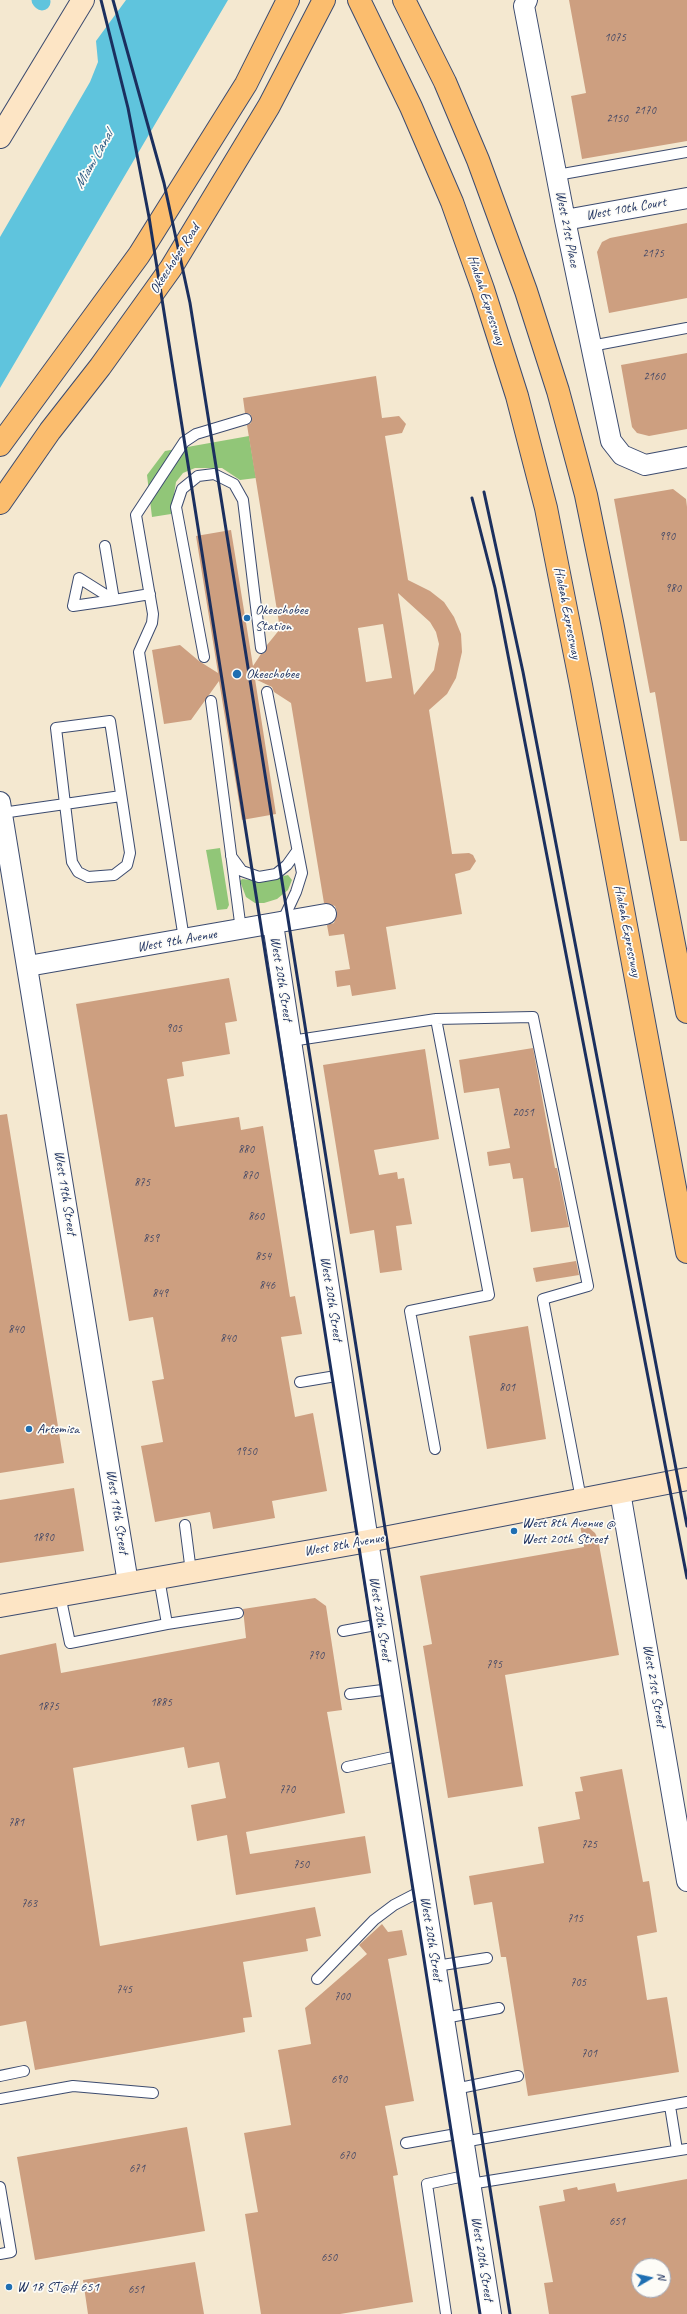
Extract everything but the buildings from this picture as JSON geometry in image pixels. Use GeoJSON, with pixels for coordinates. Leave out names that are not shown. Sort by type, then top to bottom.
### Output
{"type":"FeatureCollection","features":[{"type":"Feature","properties":{"kind":"main road"},"geometry":{"type":"LineString","coordinates":[[0,445],[139,255],[246,84],[288,0]]}},
{"type":"Feature","properties":{"kind":"main road","name":"Okeechobee Road"},"geometry":{"type":"LineString","coordinates":[[0,503],[50,431],[100,367],[170,268],[269,106],[324,0]]}},
{"type":"Feature","properties":{"kind":"main road"},"geometry":{"type":"LineString","coordinates":[[404,0],[445,82],[478,160],[526,291],[558,391],[586,495],[687,1012]]}},
{"type":"Feature","properties":{"kind":"main road","name":"Hialeah Expressway"},"geometry":{"type":"LineString","coordinates":[[363,7],[411,106],[452,202],[483,289],[517,396],[546,508],[583,693],[687,1252]]}},
{"type":"Feature","properties":{"kind":"street"},"geometry":{"type":"LineString","coordinates":[[0,137],[83,0]]}},
{"type":"Feature","properties":{"kind":"street","name":"West 21st Place"},"geometry":{"type":"LineString","coordinates":[[527,0],[524,6],[556,175],[611,441],[622,455],[645,464],[687,457]]}},
{"type":"Feature","properties":{"kind":"street","name":"West 10th Court"},"geometry":{"type":"LineString","coordinates":[[565,220],[687,198]]}},
{"type":"Feature","properties":{"kind":"street","name":"West 19th Street"},"geometry":{"type":"LineString","coordinates":[[1,808],[128,1583]]}},
{"type":"Feature","properties":{"kind":"street","name":"West 9th Avenue"},"geometry":{"type":"LineString","coordinates":[[28,966],[326,914]]}},
{"type":"Feature","properties":{"kind":"street","name":"West 20th Street"},"geometry":{"type":"LineString","coordinates":[[277,923],[291,1041],[391,1689],[463,2137],[488,2313]]}},
{"type":"Feature","properties":{"kind":"street","name":"West 8th Avenue"},"geometry":{"type":"LineString","coordinates":[[0,1606],[368,1541],[687,1479]]}},
{"type":"Feature","properties":{"kind":"street","name":"West 21st Street"},"geometry":{"type":"LineString","coordinates":[[620,1492],[687,1881]]}},
{"type":"Feature","properties":{"kind":"lane"},"geometry":{"type":"LineString","coordinates":[[556,175],[687,152]]}},
{"type":"Feature","properties":{"kind":"lane"},"geometry":{"type":"LineString","coordinates":[[591,346],[687,328]]}},
{"type":"Feature","properties":{"kind":"lane"},"geometry":{"type":"LineString","coordinates":[[184,939],[139,652],[152,623],[153,614],[136,515],[184,442],[196,434],[246,419]]}},
{"type":"Feature","properties":{"kind":"lane"},"geometry":{"type":"LineString","coordinates":[[204,657],[176,507],[182,489],[198,476],[214,474],[234,484],[243,500],[261,648]]}},
{"type":"Feature","properties":{"kind":"lane"},"geometry":{"type":"LineString","coordinates":[[105,546],[114,600],[150,594]]}},
{"type":"Feature","properties":{"kind":"lane"},"geometry":{"type":"LineString","coordinates":[[267,692],[302,873],[296,892],[277,923]]}},
{"type":"Feature","properties":{"kind":"lane"},"geometry":{"type":"LineString","coordinates":[[211,701],[229,854],[241,930]]}},
{"type":"Feature","properties":{"kind":"lane"},"geometry":{"type":"LineString","coordinates":[[110,721],[130,853],[127,866],[114,875],[88,877],[78,872],[72,862],[65,804],[56,728],[110,721]]}},
{"type":"Feature","properties":{"kind":"lane"},"geometry":{"type":"LineString","coordinates":[[1,808],[65,804],[121,796]]}},
{"type":"Feature","properties":{"kind":"lane"},"geometry":{"type":"LineString","coordinates":[[229,854],[242,871],[259,877],[276,874],[287,865],[297,851]]}},
{"type":"Feature","properties":{"kind":"lane"},"geometry":{"type":"LineString","coordinates":[[291,1041],[436,1019],[534,1017],[588,1286],[543,1299],[581,1499]]}},
{"type":"Feature","properties":{"kind":"lane"},"geometry":{"type":"LineString","coordinates":[[435,1449],[410,1311],[489,1295],[436,1019]]}},
{"type":"Feature","properties":{"kind":"lane"},"geometry":{"type":"LineString","coordinates":[[300,1382],[342,1375]]}},
{"type":"Feature","properties":{"kind":"lane"},"geometry":{"type":"LineString","coordinates":[[185,1525],[191,1572]]}},
{"type":"Feature","properties":{"kind":"lane"},"geometry":{"type":"LineString","coordinates":[[159,1578],[167,1624]]}},
{"type":"Feature","properties":{"kind":"lane"},"geometry":{"type":"LineString","coordinates":[[60,1595],[70,1643],[167,1624],[238,1613]]}},
{"type":"Feature","properties":{"kind":"lane"},"geometry":{"type":"LineString","coordinates":[[343,1631],[381,1624]]}},
{"type":"Feature","properties":{"kind":"lane"},"geometry":{"type":"LineString","coordinates":[[350,1694],[391,1689]]}},
{"type":"Feature","properties":{"kind":"lane"},"geometry":{"type":"LineString","coordinates":[[347,1767],[402,1755]]}},
{"type":"Feature","properties":{"kind":"lane"},"geometry":{"type":"LineString","coordinates":[[317,1979],[374,1920],[394,1905],[423,1890]]}},
{"type":"Feature","properties":{"kind":"lane"},"geometry":{"type":"LineString","coordinates":[[436,1966],[488,1958]]}},
{"type":"Feature","properties":{"kind":"lane"},"geometry":{"type":"LineString","coordinates":[[444,2018],[499,2008]]}},
{"type":"Feature","properties":{"kind":"lane"},"geometry":{"type":"LineString","coordinates":[[0,2076],[24,2071]]}},
{"type":"Feature","properties":{"kind":"lane"},"geometry":{"type":"LineString","coordinates":[[455,2089],[518,2076]]}},
{"type":"Feature","properties":{"kind":"lane"},"geometry":{"type":"LineString","coordinates":[[0,2099],[73,2086],[153,2093]]}},
{"type":"Feature","properties":{"kind":"lane"},"geometry":{"type":"LineString","coordinates":[[406,2143],[463,2137],[670,2106],[687,2102]]}},
{"type":"Feature","properties":{"kind":"lane"},"geometry":{"type":"LineString","coordinates":[[446,2314],[427,2184],[469,2180],[682,2149],[670,2106]]}},
{"type":"Feature","properties":{"kind":"lane"},"geometry":{"type":"LineString","coordinates":[[0,2187],[11,2252],[0,2254]]}},
{"type":"Feature","properties":{"kind":"green space"},"geometry":{"type":"Polygon","coordinates":[[[249,436],[256,478],[240,480],[222,468],[195,468],[183,473],[176,482],[171,514],[152,517],[147,475],[165,451],[249,436]]]}},
{"type":"Feature","properties":{"kind":"green space"},"geometry":{"type":"Polygon","coordinates":[[[220,848],[229,905],[227,909],[217,910],[206,850],[220,848]]]}},
{"type":"Feature","properties":{"kind":"green space"},"geometry":{"type":"Polygon","coordinates":[[[288,875],[292,880],[288,890],[277,899],[264,903],[255,903],[246,897],[240,881],[242,879],[259,881],[288,875]]]}},
{"type":"Feature","properties":{"kind":"water","name":"Miami Canal"},"geometry":{"type":"Polygon","coordinates":[[[126,0],[228,0],[0,388],[0,237],[90,82],[98,62],[96,41],[126,0]]]}},
{"type":"Feature","properties":{"kind":"railway"},"geometry":{"type":"LineString","coordinates":[[101,0],[128,108],[149,217],[480,2314]]}},
{"type":"Feature","properties":{"kind":"railway"},"geometry":{"type":"LineString","coordinates":[[113,0],[164,183],[190,303],[510,2314]]}},
{"type":"Feature","properties":{"kind":"railway"},"geometry":{"type":"LineString","coordinates":[[484,492],[523,672],[687,1526]]}},
{"type":"Feature","properties":{"kind":"railway"},"geometry":{"type":"LineString","coordinates":[[472,498],[495,588],[687,1578]]}},
{"type":"Feature","properties":{"kind":"place","name":"Okeechobee Station"},"geometry":{"type":"Point","coordinates":[247,618]}},
{"type":"Feature","properties":{"kind":"place","name":"Okeechobee"},"geometry":{"type":"Point","coordinates":[237,674]}},
{"type":"Feature","properties":{"kind":"place","name":"Artemisa"},"geometry":{"type":"Point","coordinates":[29,1429]}},
{"type":"Feature","properties":{"kind":"place","name":"West 8th Avenue @ West 20th Street"},"geometry":{"type":"Point","coordinates":[514,1531]}},
{"type":"Feature","properties":{"kind":"place","name":"W 18 ST@# 651"},"geometry":{"type":"Point","coordinates":[9,2287]}}]}
